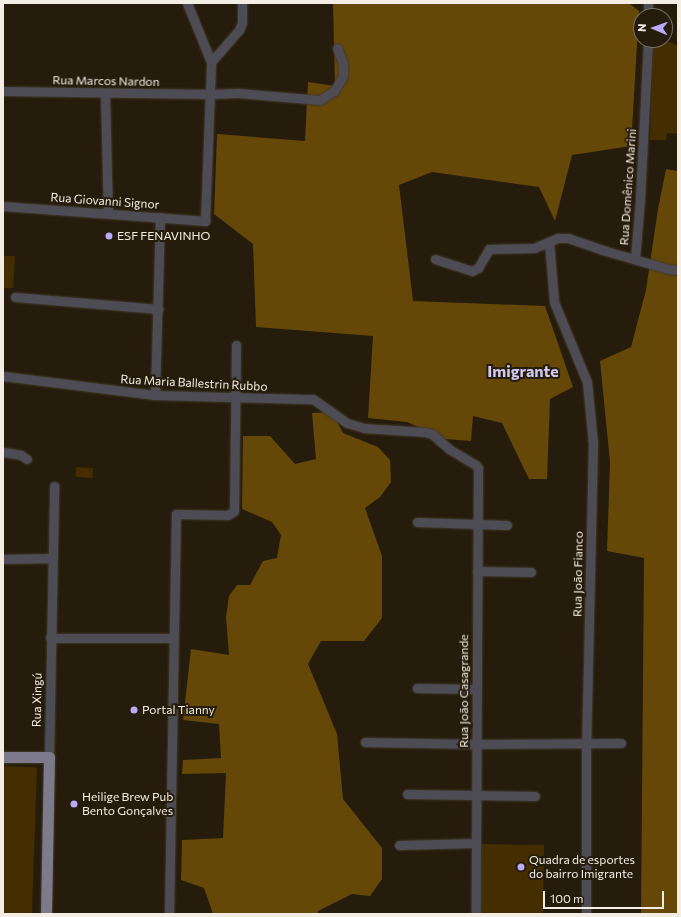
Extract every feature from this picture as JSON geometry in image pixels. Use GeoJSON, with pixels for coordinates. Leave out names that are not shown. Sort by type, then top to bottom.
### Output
{"type":"FeatureCollection","features":[{"type":"Feature","properties":{"kind":"main road"},"geometry":{"type":"LineString","coordinates":[[3,757],[49,757]]}},
{"type":"Feature","properties":{"kind":"main road","name":"Rua Xingú"},"geometry":{"type":"LineString","coordinates":[[46,914],[49,757]]}},
{"type":"Feature","properties":{"kind":"street"},"geometry":{"type":"LineString","coordinates":[[187,3],[211,62],[210,94]]}},
{"type":"Feature","properties":{"kind":"street"},"geometry":{"type":"LineString","coordinates":[[211,62],[239,30],[242,23],[242,3]]}},
{"type":"Feature","properties":{"kind":"street","name":"Rua Marcos Nardon"},"geometry":{"type":"LineString","coordinates":[[3,91],[210,94],[255,93],[320,100],[334,91],[343,76],[343,63],[336,48]]}},
{"type":"Feature","properties":{"kind":"street","name":"Rua Domênico Marini"},"geometry":{"type":"LineString","coordinates":[[435,259],[472,272],[478,268],[489,249],[534,248],[558,238],[568,238],[634,259],[640,199],[648,48]]}},
{"type":"Feature","properties":{"kind":"street"},"geometry":{"type":"LineString","coordinates":[[105,93],[108,213]]}},
{"type":"Feature","properties":{"kind":"street","name":"Rua Giovanni Signor"},"geometry":{"type":"LineString","coordinates":[[3,206],[205,220],[210,94]]}},
{"type":"Feature","properties":{"kind":"street"},"geometry":{"type":"LineString","coordinates":[[155,395],[160,217]]}},
{"type":"Feature","properties":{"kind":"street","name":"Rua João Fianco"},"geometry":{"type":"LineString","coordinates":[[549,242],[554,302],[587,382],[593,443],[586,744],[586,914]]}},
{"type":"Feature","properties":{"kind":"street"},"geometry":{"type":"LineString","coordinates":[[634,259],[678,270]]}},
{"type":"Feature","properties":{"kind":"street"},"geometry":{"type":"LineString","coordinates":[[15,297],[158,309]]}},
{"type":"Feature","properties":{"kind":"street"},"geometry":{"type":"LineString","coordinates":[[169,914],[176,514],[228,515],[234,511],[237,398],[236,345]]}},
{"type":"Feature","properties":{"kind":"street","name":"Rua Maria Ballestrin Rubbo"},"geometry":{"type":"LineString","coordinates":[[3,376],[155,395],[313,399],[353,425],[364,428],[424,432],[432,434],[449,449],[473,463],[478,468]]}},
{"type":"Feature","properties":{"kind":"street"},"geometry":{"type":"LineString","coordinates":[[3,452],[21,455],[27,459]]}},
{"type":"Feature","properties":{"kind":"street","name":"Rua João Casagrande"},"geometry":{"type":"LineString","coordinates":[[476,914],[475,796],[478,468]]}},
{"type":"Feature","properties":{"kind":"street","name":"Rua Xingú"},"geometry":{"type":"LineString","coordinates":[[49,757],[54,486]]}},
{"type":"Feature","properties":{"kind":"street"},"geometry":{"type":"LineString","coordinates":[[417,522],[507,526]]}},
{"type":"Feature","properties":{"kind":"street"},"geometry":{"type":"LineString","coordinates":[[3,559],[52,558]]}},
{"type":"Feature","properties":{"kind":"street"},"geometry":{"type":"LineString","coordinates":[[478,571],[532,572]]}},
{"type":"Feature","properties":{"kind":"street"},"geometry":{"type":"LineString","coordinates":[[50,638],[173,638]]}},
{"type":"Feature","properties":{"kind":"street"},"geometry":{"type":"LineString","coordinates":[[417,688],[476,689]]}},
{"type":"Feature","properties":{"kind":"street"},"geometry":{"type":"LineString","coordinates":[[365,742],[476,744],[621,743]]}},
{"type":"Feature","properties":{"kind":"street"},"geometry":{"type":"LineString","coordinates":[[407,794],[535,796]]}},
{"type":"Feature","properties":{"kind":"street"},"geometry":{"type":"LineString","coordinates":[[399,845],[476,843]]}},
{"type":"Feature","properties":{"kind":"shaded area"},"geometry":{"type":"Polygon","coordinates":[[[333,3],[629,3],[635,8],[633,8],[633,48],[637,48],[631,146],[572,155],[555,221],[539,187],[432,172],[399,185],[413,301],[545,306],[573,387],[550,399],[547,479],[529,479],[502,423],[473,416],[471,441],[445,439],[407,422],[368,418],[373,336],[256,327],[253,244],[214,214],[217,134],[305,141],[308,82],[335,86],[333,3]]]}},
{"type":"Feature","properties":{"kind":"shaded area"},"geometry":{"type":"Polygon","coordinates":[[[673,44],[678,46],[678,134],[667,133],[666,140],[650,140],[653,48],[673,48],[673,44]]]}},
{"type":"Feature","properties":{"kind":"shaded area"},"geometry":{"type":"Polygon","coordinates":[[[666,169],[678,171],[678,914],[641,914],[644,558],[607,551],[610,462],[600,361],[631,347],[646,290],[658,209],[666,169]]]}},
{"type":"Feature","properties":{"kind":"shaded area"},"geometry":{"type":"Polygon","coordinates":[[[3,256],[15,256],[13,288],[3,288],[3,256]]]}},
{"type":"Feature","properties":{"kind":"shaded area"},"geometry":{"type":"Polygon","coordinates":[[[332,412],[343,433],[378,447],[390,460],[391,482],[380,497],[365,508],[382,556],[382,618],[364,641],[321,641],[308,664],[337,734],[343,799],[382,848],[382,879],[370,896],[352,894],[318,911],[318,914],[213,914],[204,888],[181,880],[182,840],[223,838],[226,773],[182,774],[183,760],[221,758],[219,724],[183,720],[191,649],[229,655],[226,617],[229,596],[237,585],[250,585],[263,561],[277,558],[281,535],[272,522],[242,509],[243,436],[270,436],[295,464],[316,459],[312,413],[332,412]]]}},
{"type":"Feature","properties":{"kind":"shaded area"},"geometry":{"type":"Polygon","coordinates":[[[76,467],[93,468],[92,478],[75,477],[76,467]]]}},
{"type":"Feature","properties":{"kind":"shaded area"},"geometry":{"type":"Polygon","coordinates":[[[3,766],[37,767],[32,914],[3,914],[3,766]]]}},
{"type":"Feature","properties":{"kind":"shaded area"},"geometry":{"type":"Polygon","coordinates":[[[481,844],[544,845],[543,914],[480,914],[481,844]]]}},
{"type":"Feature","properties":{"kind":"place","name":"ESF FENAVINHO"},"geometry":{"type":"Point","coordinates":[109,236]}},
{"type":"Feature","properties":{"kind":"place","name":"Portal Tianny"},"geometry":{"type":"Point","coordinates":[134,710]}},
{"type":"Feature","properties":{"kind":"place","name":"Heilige Brew Pub Bento Gonçalves"},"geometry":{"type":"Point","coordinates":[74,804]}},
{"type":"Feature","properties":{"kind":"place","name":"Quadra de esportes do bairro Imigrante"},"geometry":{"type":"Point","coordinates":[521,867]}},
{"type":"Feature","properties":{"kind":"district","name":"Imigrante"},"geometry":{"type":"Point","coordinates":[523,371]}}]}
